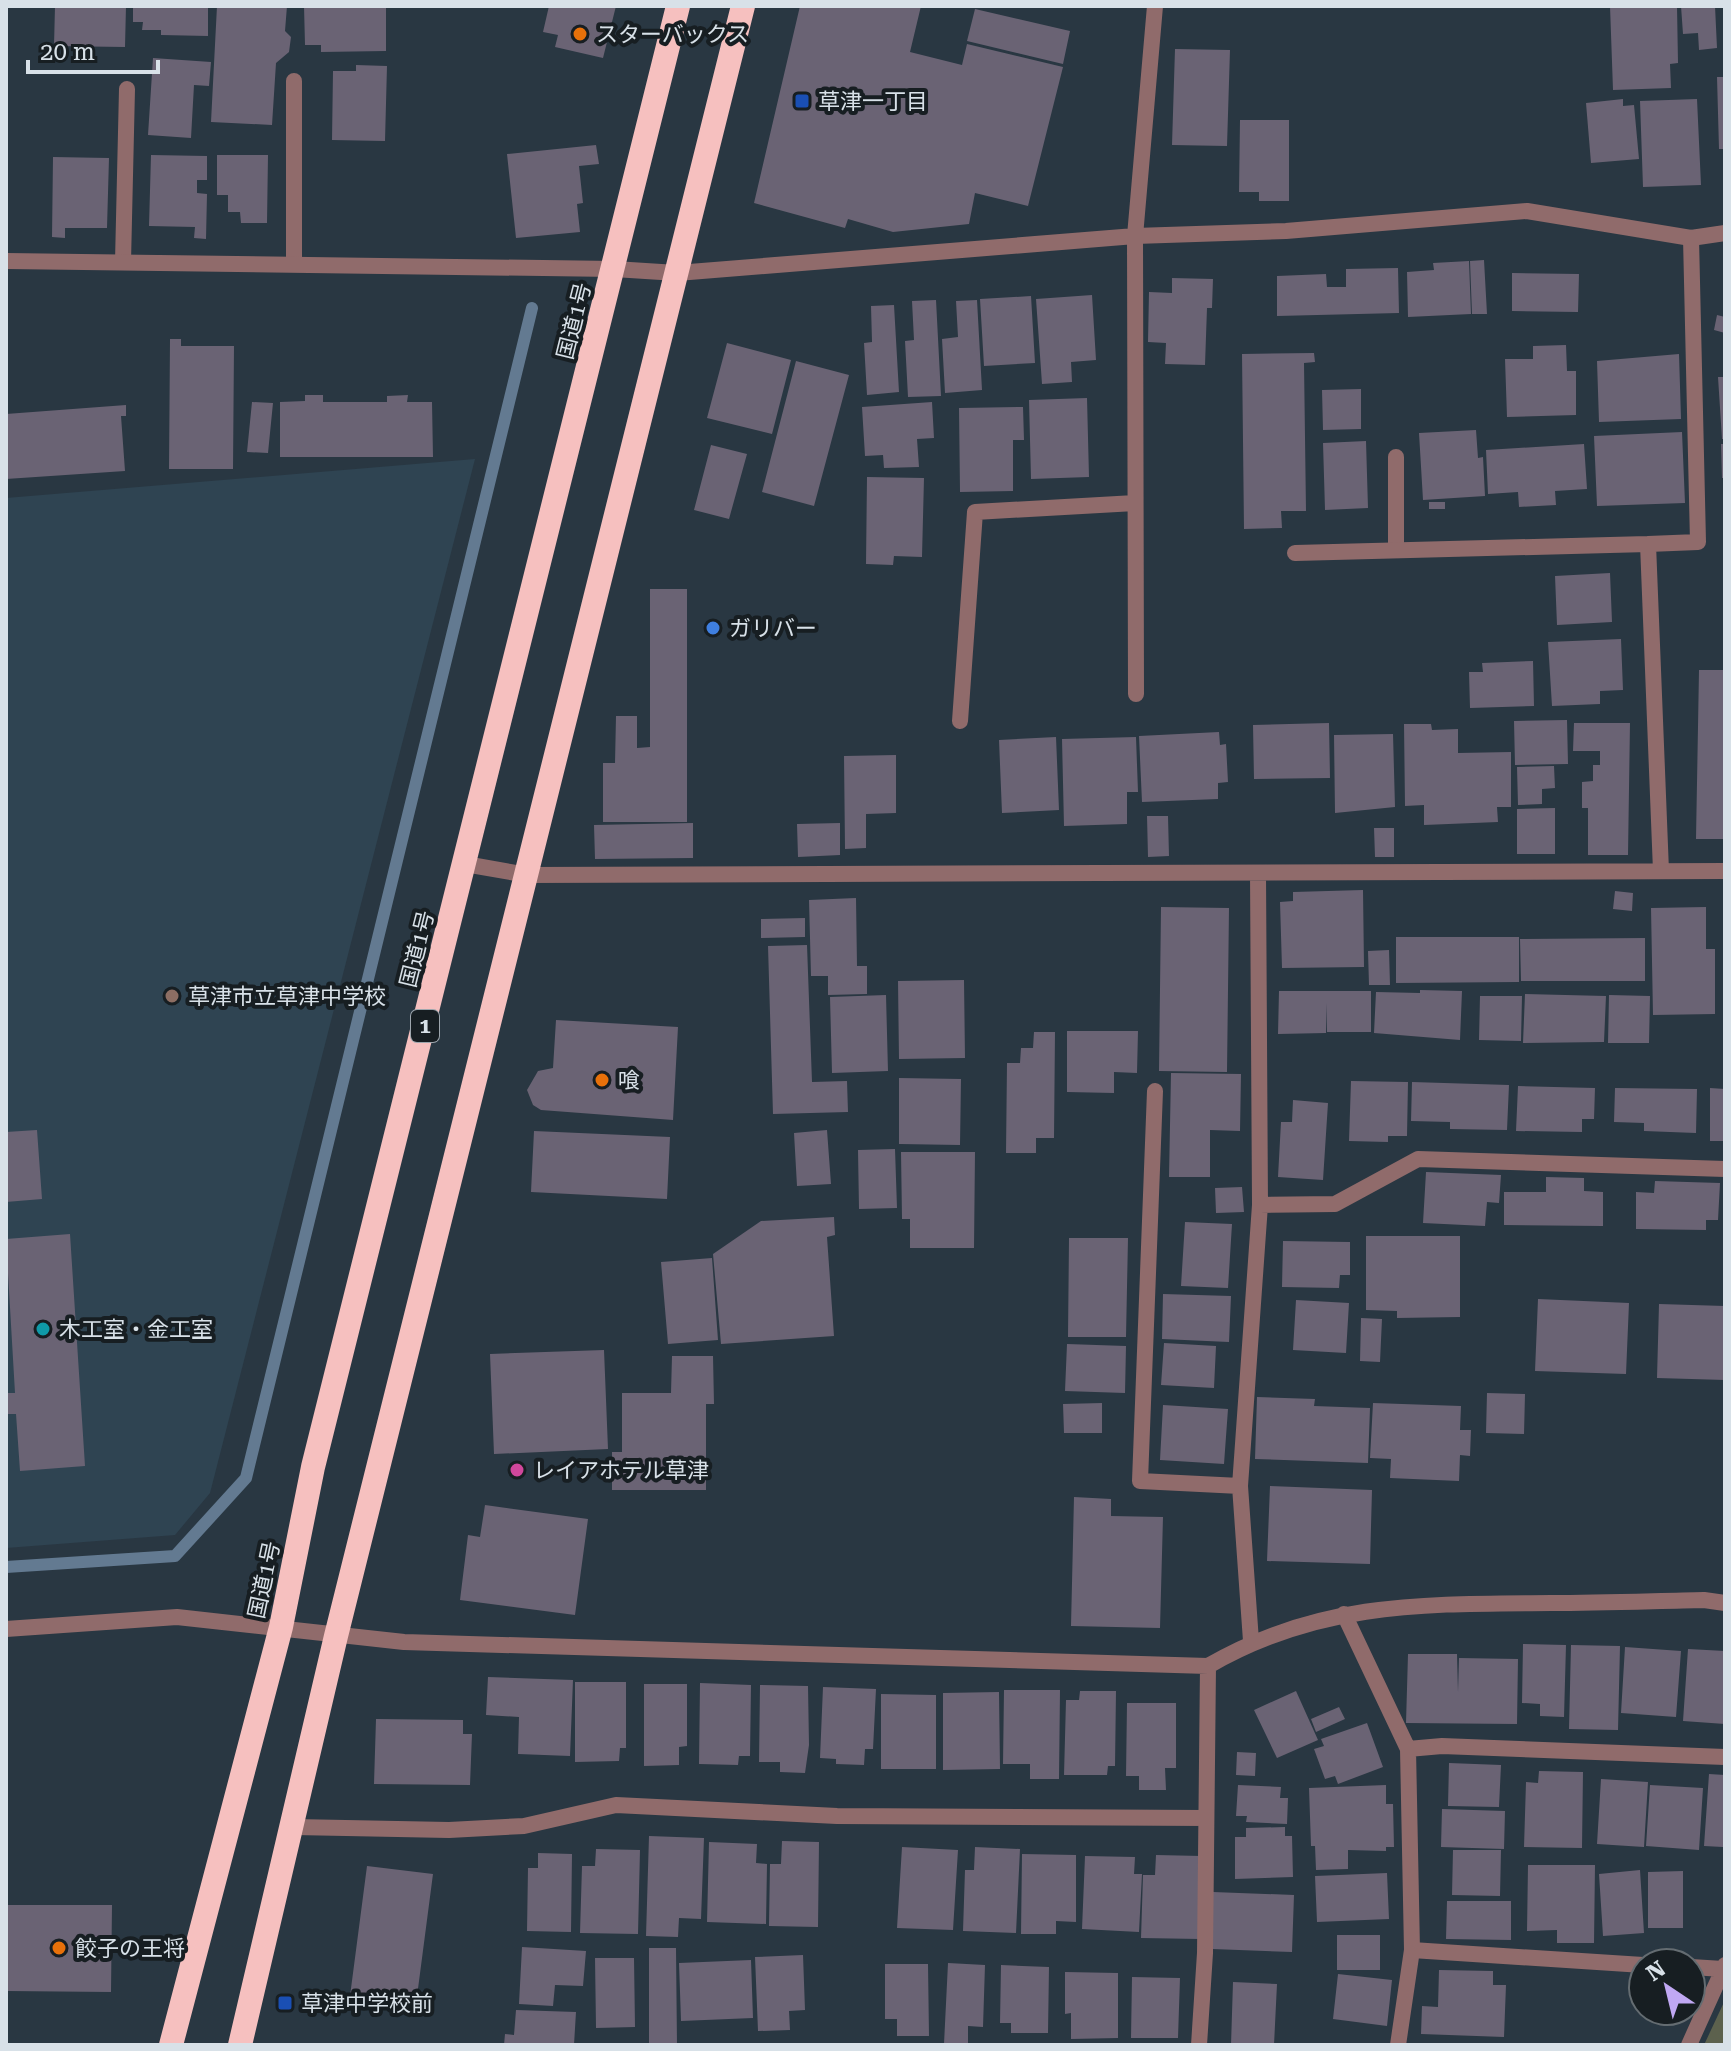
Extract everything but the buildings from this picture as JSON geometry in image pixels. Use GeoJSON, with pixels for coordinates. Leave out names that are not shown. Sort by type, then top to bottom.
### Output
{"type":"FeatureCollection","features":[{"type":"Feature","properties":{"kind":"highway","name":"国道1号"},"geometry":{"type":"LineString","coordinates":[[171,2045],[281,1627],[313,1467],[678,6]]}},
{"type":"Feature","properties":{"kind":"highway"},"geometry":{"type":"LineString","coordinates":[[240,2045],[294,1827],[336,1636],[743,6]]}},
{"type":"Feature","properties":{"kind":"street"},"geometry":{"type":"LineString","coordinates":[[1136,694],[1135,236],[1155,6]]}},
{"type":"Feature","properties":{"kind":"street"},"geometry":{"type":"LineString","coordinates":[[294,81],[294,264]]}},
{"type":"Feature","properties":{"kind":"street"},"geometry":{"type":"LineString","coordinates":[[123,262],[127,89]]}},
{"type":"Feature","properties":{"kind":"street"},"geometry":{"type":"LineString","coordinates":[[6,261],[614,269],[677,273],[1135,236],[1286,231],[1527,211],[1691,238],[1725,233]]}},
{"type":"Feature","properties":{"kind":"street"},"geometry":{"type":"LineString","coordinates":[[1295,553],[1698,542],[1691,238]]}},
{"type":"Feature","properties":{"kind":"street"},"geometry":{"type":"LineString","coordinates":[[1396,457],[1396,550]]}},
{"type":"Feature","properties":{"kind":"street"},"geometry":{"type":"LineString","coordinates":[[960,721],[975,512],[1135,503]]}},
{"type":"Feature","properties":{"kind":"street"},"geometry":{"type":"LineString","coordinates":[[1648,544],[1661,871]]}},
{"type":"Feature","properties":{"kind":"street"},"geometry":{"type":"LineString","coordinates":[[465,864],[527,875],[1725,871]]}},
{"type":"Feature","properties":{"kind":"street"},"geometry":{"type":"LineString","coordinates":[[1251,1641],[1240,1486],[1260,1205],[1258,873]]}},
{"type":"Feature","properties":{"kind":"street"},"geometry":{"type":"LineString","coordinates":[[1155,1091],[1140,1481],[1240,1486]]}},
{"type":"Feature","properties":{"kind":"street"},"geometry":{"type":"LineString","coordinates":[[1260,1205],[1335,1204],[1418,1159],[1725,1169]]}},
{"type":"Feature","properties":{"kind":"street"},"geometry":{"type":"LineString","coordinates":[[6,1629],[177,1617],[404,1642],[1208,1666],[1251,1641],[1344,1614],[1417,1604],[1704,1600],[1725,1603]]}},
{"type":"Feature","properties":{"kind":"street"},"geometry":{"type":"LineString","coordinates":[[1344,1614],[1408,1749],[1412,1950],[1398,2045]]}},
{"type":"Feature","properties":{"kind":"street"},"geometry":{"type":"LineString","coordinates":[[1199,2045],[1208,1666]]}},
{"type":"Feature","properties":{"kind":"street"},"geometry":{"type":"LineString","coordinates":[[1408,1749],[1442,1746],[1725,1757]]}},
{"type":"Feature","properties":{"kind":"street"},"geometry":{"type":"LineString","coordinates":[[294,1827],[449,1830],[524,1826],[616,1805],[837,1816],[1206,1818]]}},
{"type":"Feature","properties":{"kind":"street"},"geometry":{"type":"LineString","coordinates":[[1412,1950],[1627,1964]]}},
{"type":"Feature","properties":{"kind":"street"},"geometry":{"type":"LineString","coordinates":[[1689,2045],[1724,1967]]}},
{"type":"Feature","properties":{"kind":"shaded area","name":"草津市立草津中学校"},"geometry":{"type":"Polygon","coordinates":[[[475,459],[210,1493],[175,1535],[6,1548],[6,498],[475,459]]]}},
{"type":"Feature","properties":{"kind":"green space"},"geometry":{"type":"Polygon","coordinates":[[[1725,2000],[1725,2045],[1704,2045],[1725,2000]]]}},
{"type":"Feature","properties":{"kind":"waterway"},"geometry":{"type":"LineString","coordinates":[[6,1567],[175,1556],[246,1478],[532,308]]}},
{"type":"Feature","properties":{"kind":"place","name":"スターバックス"},"geometry":{"type":"Point","coordinates":[580,34]}},
{"type":"Feature","properties":{"kind":"place","name":"草津一丁目"},"geometry":{"type":"Point","coordinates":[802,101]}},
{"type":"Feature","properties":{"kind":"place","name":"ガリバー"},"geometry":{"type":"Point","coordinates":[713,628]}},
{"type":"Feature","properties":{"kind":"place","name":"草津市立草津中学校"},"geometry":{"type":"Point","coordinates":[172,996]}},
{"type":"Feature","properties":{"kind":"place","name":"喰"},"geometry":{"type":"Point","coordinates":[602,1080]}},
{"type":"Feature","properties":{"kind":"place","name":"木工室・金工室"},"geometry":{"type":"Point","coordinates":[43,1329]}},
{"type":"Feature","properties":{"kind":"place","name":"レイアホテル草津"},"geometry":{"type":"Point","coordinates":[517,1470]}},
{"type":"Feature","properties":{"kind":"place","name":"餃子の王将"},"geometry":{"type":"Point","coordinates":[59,1948]}},
{"type":"Feature","properties":{"kind":"place","name":"草津中学校前"},"geometry":{"type":"Point","coordinates":[285,2003]}}]}
